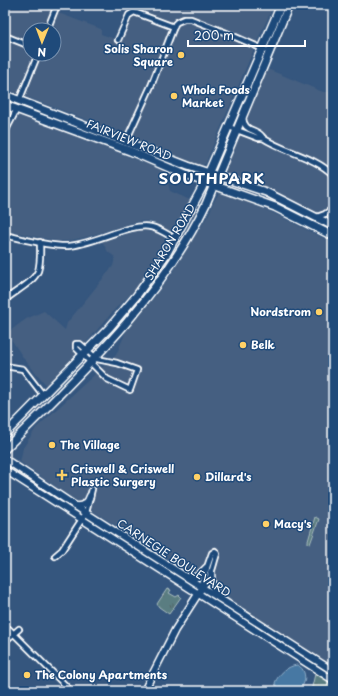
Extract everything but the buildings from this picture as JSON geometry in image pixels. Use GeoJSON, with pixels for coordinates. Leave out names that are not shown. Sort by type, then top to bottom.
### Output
{"type":"FeatureCollection","features":[{"type":"Feature","properties":{"kind":"main road","name":"SHARON ROAD"},"geometry":{"type":"LineString","coordinates":[[5,434],[110,327],[137,295],[162,261],[176,239],[205,182],[261,48],[281,5]]}},
{"type":"Feature","properties":{"kind":"main road","name":"SHARON ROAD"},"geometry":{"type":"LineString","coordinates":[[5,449],[135,313],[164,277],[195,225],[219,176],[290,5]]}},
{"type":"Feature","properties":{"kind":"main road","name":"FAIRVIEW ROAD"},"geometry":{"type":"LineString","coordinates":[[5,95],[276,197],[331,225]]}},
{"type":"Feature","properties":{"kind":"main road","name":"FAIRVIEW ROAD"},"geometry":{"type":"LineString","coordinates":[[5,105],[122,148],[205,182],[275,207],[333,236]]}},
{"type":"Feature","properties":{"kind":"street"},"geometry":{"type":"LineString","coordinates":[[50,22],[57,5]]}},
{"type":"Feature","properties":{"kind":"street"},"geometry":{"type":"LineString","coordinates":[[118,40],[129,15],[134,12],[174,27]]}},
{"type":"Feature","properties":{"kind":"street"},"geometry":{"type":"LineString","coordinates":[[122,148],[151,86],[174,27],[180,20],[184,18],[191,19],[270,52]]}},
{"type":"Feature","properties":{"kind":"street"},"geometry":{"type":"LineString","coordinates":[[5,36],[22,43]]}},
{"type":"Feature","properties":{"kind":"street"},"geometry":{"type":"LineString","coordinates":[[20,101],[35,62]]}},
{"type":"Feature","properties":{"kind":"street"},"geometry":{"type":"LineString","coordinates":[[5,132],[17,109]]}},
{"type":"Feature","properties":{"kind":"street"},"geometry":{"type":"LineString","coordinates":[[243,118],[243,122],[246,127],[259,134],[272,145],[324,167],[333,175]]}},
{"type":"Feature","properties":{"kind":"street"},"geometry":{"type":"LineString","coordinates":[[229,127],[258,138],[262,138]]}},
{"type":"Feature","properties":{"kind":"street"},"geometry":{"type":"LineString","coordinates":[[314,216],[322,216],[333,209]]}},
{"type":"Feature","properties":{"kind":"street"},"geometry":{"type":"LineString","coordinates":[[331,225],[333,216]]}},
{"type":"Feature","properties":{"kind":"street"},"geometry":{"type":"LineString","coordinates":[[5,235],[58,246],[77,245],[140,226],[152,227],[176,239]]}},
{"type":"Feature","properties":{"kind":"street"},"geometry":{"type":"LineString","coordinates":[[5,300],[34,278],[40,262],[40,242]]}},
{"type":"Feature","properties":{"kind":"street"},"geometry":{"type":"LineString","coordinates":[[85,352],[109,381],[130,390],[137,370],[92,359]]}},
{"type":"Feature","properties":{"kind":"street"},"geometry":{"type":"LineString","coordinates":[[5,366],[23,370],[43,395]]}},
{"type":"Feature","properties":{"kind":"street","name":"CARNEGIE BOULEVARD"},"geometry":{"type":"LineString","coordinates":[[5,459],[202,588],[333,671]]}},
{"type":"Feature","properties":{"kind":"street","name":"CARNEGIE BOULEVARD"},"geometry":{"type":"LineString","coordinates":[[5,470],[333,680]]}},
{"type":"Feature","properties":{"kind":"street"},"geometry":{"type":"LineString","coordinates":[[74,505],[79,506],[86,503],[89,500],[92,489]]}},
{"type":"Feature","properties":{"kind":"street"},"geometry":{"type":"LineString","coordinates":[[56,556],[62,550],[86,513],[90,496]]}},
{"type":"Feature","properties":{"kind":"street"},"geometry":{"type":"LineString","coordinates":[[183,575],[190,577],[197,576],[208,570]]}},
{"type":"Feature","properties":{"kind":"street"},"geometry":{"type":"LineString","coordinates":[[144,691],[170,639],[205,585],[208,570]]}},
{"type":"Feature","properties":{"kind":"street"},"geometry":{"type":"LineString","coordinates":[[208,570],[212,586],[221,600]]}},
{"type":"Feature","properties":{"kind":"street"},"geometry":{"type":"LineString","coordinates":[[9,629],[71,691]]}},
{"type":"Feature","properties":{"kind":"street"},"geometry":{"type":"LineString","coordinates":[[5,641],[19,629]]}},
{"type":"Feature","properties":{"kind":"shaded area"},"geometry":{"type":"Polygon","coordinates":[[[5,5],[49,5],[48,9],[101,29],[101,34],[118,40],[127,16],[138,13],[140,5],[234,5],[245,9],[247,5],[274,5],[205,164],[198,165],[136,139],[119,130],[117,131],[5,89],[5,5]]]}},
{"type":"Feature","properties":{"kind":"shaded area"},"geometry":{"type":"Polygon","coordinates":[[[265,68],[323,92],[333,92],[333,222],[277,193],[229,176],[226,171],[225,166],[265,68]]]}},
{"type":"Feature","properties":{"kind":"shaded area"},"geometry":{"type":"Polygon","coordinates":[[[5,108],[165,171],[170,191],[190,200],[174,231],[170,232],[151,222],[142,221],[90,236],[68,241],[56,241],[5,230],[5,108]]]}},
{"type":"Feature","properties":{"kind":"shaded area"},"geometry":{"type":"Polygon","coordinates":[[[219,193],[231,195],[271,212],[333,243],[333,669],[184,568],[69,496],[20,462],[23,448],[36,428],[116,355],[126,331],[170,276],[210,212],[219,193]]]}},
{"type":"Feature","properties":{"kind":"shaded area"},"geometry":{"type":"Polygon","coordinates":[[[141,230],[154,232],[167,240],[167,243],[141,284],[116,308],[48,387],[24,359],[7,333],[26,319],[44,311],[65,330],[67,323],[113,266],[115,257],[108,252],[102,241],[141,230]]]}},
{"type":"Feature","properties":{"kind":"shaded area"},"geometry":{"type":"Polygon","coordinates":[[[297,665],[303,670],[305,678],[300,689],[291,690],[281,687],[277,688],[275,683],[281,674],[290,667],[297,665]]]}},
{"type":"Feature","properties":{"kind":"green space"},"geometry":{"type":"Polygon","coordinates":[[[315,517],[319,519],[310,544],[308,541],[315,517]]]}},
{"type":"Feature","properties":{"kind":"green space"},"geometry":{"type":"Polygon","coordinates":[[[167,589],[171,590],[169,593],[176,597],[179,595],[181,597],[169,614],[157,604],[167,589]]]}},
{"type":"Feature","properties":{"kind":"green space"},"geometry":{"type":"Polygon","coordinates":[[[315,674],[333,685],[333,691],[311,691],[315,674]]]}},
{"type":"Feature","properties":{"kind":"place","name":"Solis Sharon Square"},"geometry":{"type":"Point","coordinates":[181,55]}},
{"type":"Feature","properties":{"kind":"place","name":"Whole Foods Market"},"geometry":{"type":"Point","coordinates":[174,96]}},
{"type":"Feature","properties":{"kind":"place","name":"Nordstrom"},"geometry":{"type":"Point","coordinates":[319,312]}},
{"type":"Feature","properties":{"kind":"place","name":"Belk"},"geometry":{"type":"Point","coordinates":[243,345]}},
{"type":"Feature","properties":{"kind":"place","name":"The Village"},"geometry":{"type":"Point","coordinates":[52,445]}},
{"type":"Feature","properties":{"kind":"place","name":"Criswell & Criswell Plastic Surgery"},"geometry":{"type":"Point","coordinates":[62,475]}},
{"type":"Feature","properties":{"kind":"place","name":"Dillard's"},"geometry":{"type":"Point","coordinates":[197,477]}},
{"type":"Feature","properties":{"kind":"place","name":"Macy's"},"geometry":{"type":"Point","coordinates":[266,524]}},
{"type":"Feature","properties":{"kind":"place","name":"The Colony Apartments"},"geometry":{"type":"Point","coordinates":[27,675]}},
{"type":"Feature","properties":{"kind":"district","name":"SOUTHPARK"},"geometry":{"type":"Point","coordinates":[212,179]}}]}
